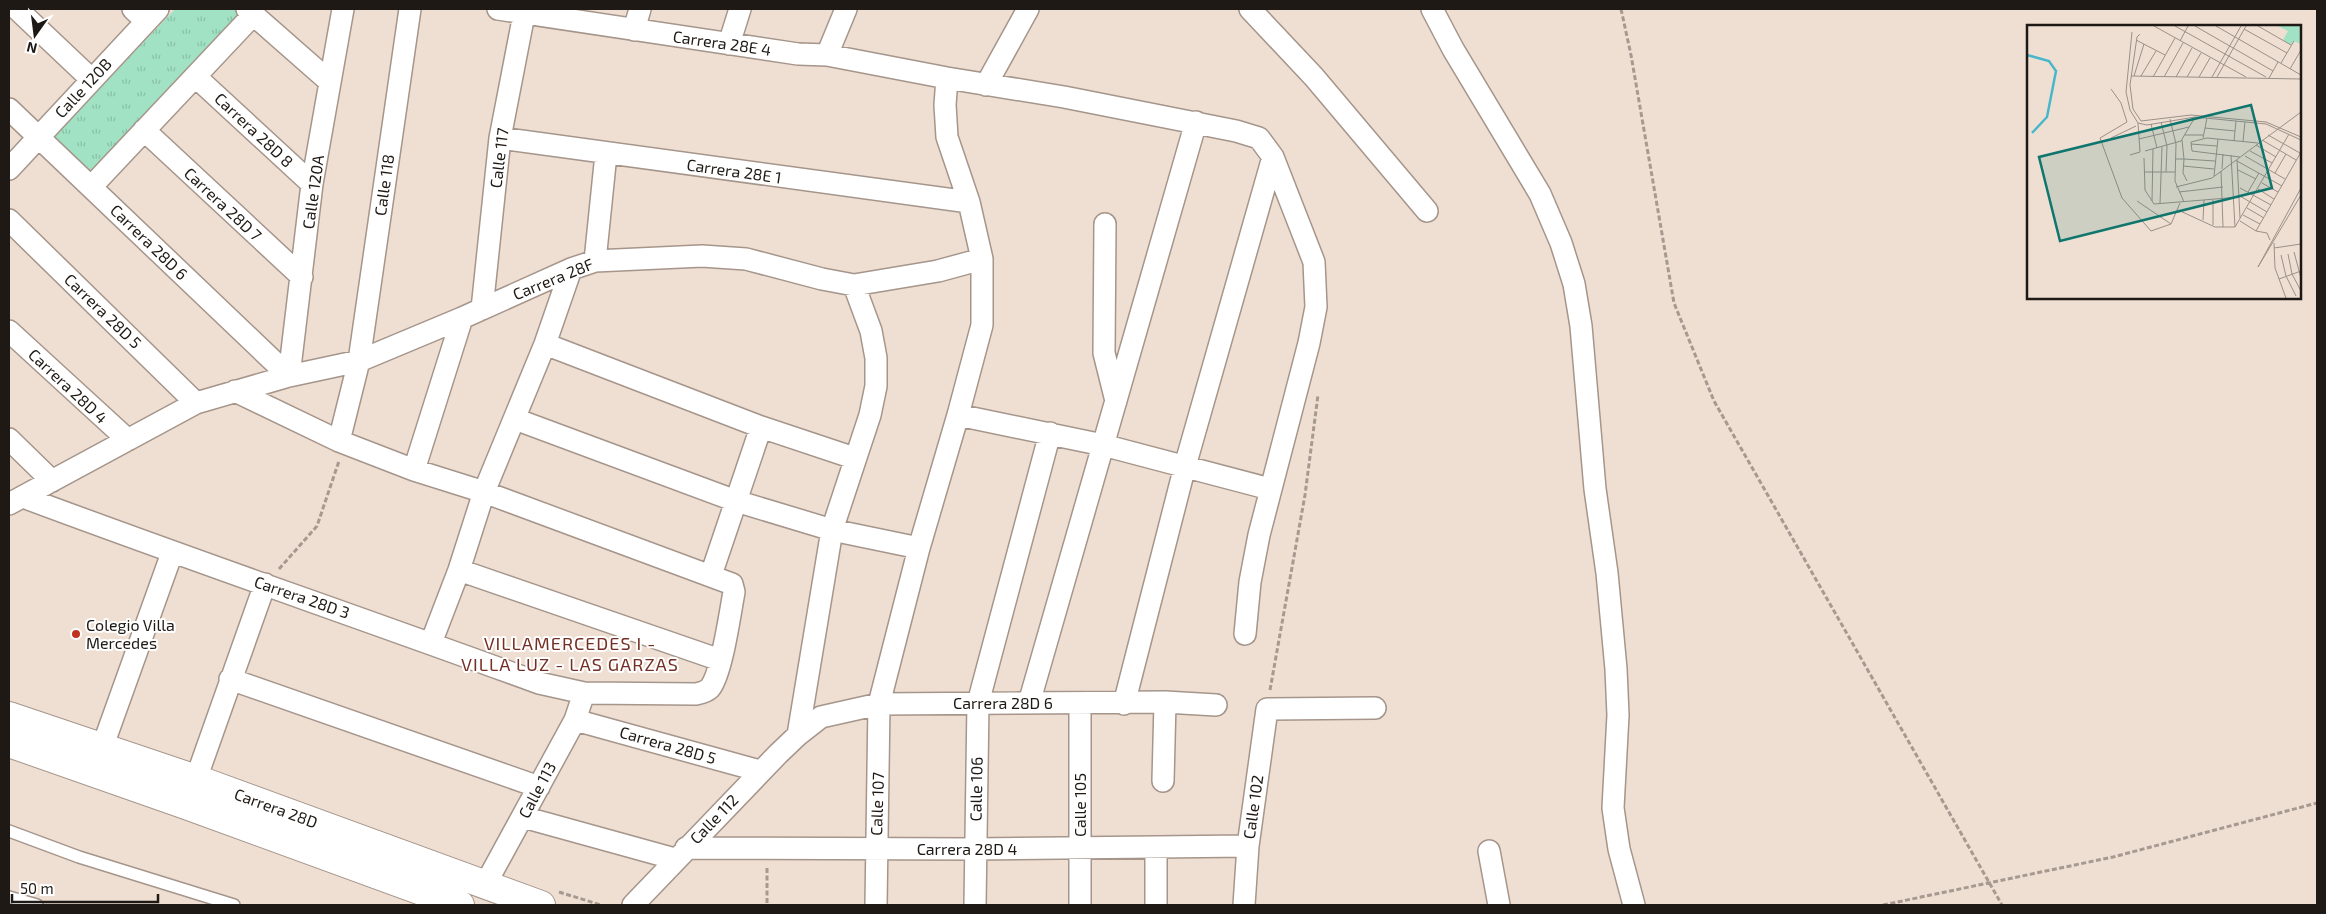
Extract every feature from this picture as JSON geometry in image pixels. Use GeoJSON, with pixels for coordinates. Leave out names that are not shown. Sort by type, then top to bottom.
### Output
{"type":"FeatureCollection","features":[{"type":"Feature","properties":{"kind":"street"},"geometry":{"type":"LineString","coordinates":[[17,9],[91,79]]}},
{"type":"Feature","properties":{"kind":"street","name":"Calle 120A"},"geometry":{"type":"LineString","coordinates":[[289,376],[312,184],[343,9]]}},
{"type":"Feature","properties":{"kind":"street","name":"Calle 118"},"geometry":{"type":"LineString","coordinates":[[339,441],[358,361],[410,9]]}},
{"type":"Feature","properties":{"kind":"street","name":"Carrera 28E 4"},"geometry":{"type":"LineString","coordinates":[[498,9],[525,11],[634,30],[798,54],[827,55],[1196,122],[1259,138],[1274,157],[1314,262],[1316,307],[1309,343],[1270,489],[1250,582],[1245,634]]}},
{"type":"Feature","properties":{"kind":"street"},"geometry":{"type":"LineString","coordinates":[[634,30],[640,9]]}},
{"type":"Feature","properties":{"kind":"street"},"geometry":{"type":"LineString","coordinates":[[729,44],[740,9]]}},
{"type":"Feature","properties":{"kind":"street"},"geometry":{"type":"LineString","coordinates":[[827,55],[846,9]]}},
{"type":"Feature","properties":{"kind":"street"},"geometry":{"type":"LineString","coordinates":[[1250,9],[1314,77],[1427,211]]}},
{"type":"Feature","properties":{"kind":"street"},"geometry":{"type":"LineString","coordinates":[[1432,9],[1453,49],[1540,194],[1561,243],[1574,284],[1581,326],[1595,488],[1607,573],[1616,669],[1618,715],[1613,808],[1619,849],[1634,905]]}},
{"type":"Feature","properties":{"kind":"street","name":"Calle 117"},"geometry":{"type":"LineString","coordinates":[[482,309],[500,138],[525,11]]}},
{"type":"Feature","properties":{"kind":"street"},"geometry":{"type":"LineString","coordinates":[[986,85],[1020,11]]}},
{"type":"Feature","properties":{"kind":"street"},"geometry":{"type":"LineString","coordinates":[[91,187],[196,76],[250,12],[330,82]]}},
{"type":"Feature","properties":{"kind":"street","name":"Calle 120B"},"geometry":{"type":"LineString","coordinates":[[9,169],[91,79],[146,13]]}},
{"type":"Feature","properties":{"kind":"street","name":"Carrera 28D 8"},"geometry":{"type":"LineString","coordinates":[[196,76],[312,184]]}},
{"type":"Feature","properties":{"kind":"street","name":"Calle 107"},"geometry":{"type":"LineString","coordinates":[[876,905],[879,704],[919,548],[982,325],[982,259],[969,202],[947,137],[945,105],[947,78]]}},
{"type":"Feature","properties":{"kind":"street","name":"Carrera 28D 6"},"geometry":{"type":"LineString","coordinates":[[9,109],[289,376]]}},
{"type":"Feature","properties":{"kind":"street"},"geometry":{"type":"LineString","coordinates":[[1029,704],[1196,122]]}},
{"type":"Feature","properties":{"kind":"street","name":"Carrera 28D 7"},"geometry":{"type":"LineString","coordinates":[[144,130],[302,277]]}},
{"type":"Feature","properties":{"kind":"street","name":"Carrera 28E 1"},"geometry":{"type":"LineString","coordinates":[[500,138],[606,154],[969,202]]}},
{"type":"Feature","properties":{"kind":"street"},"geometry":{"type":"LineString","coordinates":[[595,261],[606,154]]}},
{"type":"Feature","properties":{"kind":"street"},"geometry":{"type":"LineString","coordinates":[[1124,704],[1184,466],[1274,157]]}},
{"type":"Feature","properties":{"kind":"street","name":"Carrera 28D 5"},"geometry":{"type":"LineString","coordinates":[[9,220],[196,403]]}},
{"type":"Feature","properties":{"kind":"street"},"geometry":{"type":"LineString","coordinates":[[1105,224],[1104,353],[1116,401]]}},
{"type":"Feature","properties":{"kind":"street","name":"Carrera 28F"},"geometry":{"type":"LineString","coordinates":[[196,403],[289,376],[358,361],[462,318],[571,269],[595,261],[702,256],[746,259],[822,279],[854,285],[938,271],[982,259]]}},
{"type":"Feature","properties":{"kind":"street"},"geometry":{"type":"LineString","coordinates":[[431,643],[459,570],[484,492],[545,344],[571,269]]}},
{"type":"Feature","properties":{"kind":"street"},"geometry":{"type":"LineString","coordinates":[[798,735],[832,530],[854,458],[870,415],[876,386],[876,367],[871,331],[854,285]]}},
{"type":"Feature","properties":{"kind":"street"},"geometry":{"type":"LineString","coordinates":[[414,470],[462,318]]}},
{"type":"Feature","properties":{"kind":"street","name":"Carrera 28D 4"},"geometry":{"type":"LineString","coordinates":[[9,331],[128,440]]}},
{"type":"Feature","properties":{"kind":"street"},"geometry":{"type":"LineString","coordinates":[[545,344],[761,427],[854,458]]}},
{"type":"Feature","properties":{"kind":"street"},"geometry":{"type":"LineString","coordinates":[[235,391],[339,441],[414,470],[484,492],[732,584],[734,587],[720,660],[712,686],[707,691],[696,694],[584,692]]}},
{"type":"Feature","properties":{"kind":"street"},"geometry":{"type":"LineString","coordinates":[[16,500],[196,403]]}},
{"type":"Feature","properties":{"kind":"street"},"geometry":{"type":"LineString","coordinates":[[958,414],[1103,445],[1270,489]]}},
{"type":"Feature","properties":{"kind":"street"},"geometry":{"type":"LineString","coordinates":[[515,419],[736,501],[832,530],[919,548]]}},
{"type":"Feature","properties":{"kind":"street"},"geometry":{"type":"LineString","coordinates":[[711,575],[761,427]]}},
{"type":"Feature","properties":{"kind":"street","name":"Calle 106"},"geometry":{"type":"LineString","coordinates":[[975,905],[978,703],[1050,433]]}},
{"type":"Feature","properties":{"kind":"street"},"geometry":{"type":"LineString","coordinates":[[9,439],[52,481]]}},
{"type":"Feature","properties":{"kind":"street","name":"Carrera 28D 3"},"geometry":{"type":"LineString","coordinates":[[16,500],[266,584],[539,683],[584,692]]}},
{"type":"Feature","properties":{"kind":"street"},"geometry":{"type":"LineString","coordinates":[[102,748],[172,553]]}},
{"type":"Feature","properties":{"kind":"street"},"geometry":{"type":"LineString","coordinates":[[459,570],[720,660]]}},
{"type":"Feature","properties":{"kind":"street"},"geometry":{"type":"LineString","coordinates":[[196,779],[230,679],[266,584]]}},
{"type":"Feature","properties":{"kind":"street"},"geometry":{"type":"LineString","coordinates":[[230,679],[539,787]]}},
{"type":"Feature","properties":{"kind":"street","name":"Calle 113"},"geometry":{"type":"LineString","coordinates":[[484,885],[523,817],[574,720],[584,692]]}},
{"type":"Feature","properties":{"kind":"street"},"geometry":{"type":"LineString","coordinates":[[1164,781],[1165,702]]}},
{"type":"Feature","properties":{"kind":"street","name":"Carrera 28D 6"},"geometry":{"type":"LineString","coordinates":[[798,735],[821,717],[879,704],[1124,704],[1165,702],[1216,705]]}},
{"type":"Feature","properties":{"kind":"street","name":"Calle 105"},"geometry":{"type":"LineString","coordinates":[[1080,704],[1080,905]]}},
{"type":"Feature","properties":{"kind":"street"},"geometry":{"type":"LineString","coordinates":[[1267,709],[1375,708]]}},
{"type":"Feature","properties":{"kind":"street","name":"Calle 102"},"geometry":{"type":"LineString","coordinates":[[1244,905],[1248,846],[1267,709]]}},
{"type":"Feature","properties":{"kind":"street","name":"Carrera 28D"},"geometry":{"type":"LineString","coordinates":[[9,716],[196,779],[542,905]]}},
{"type":"Feature","properties":{"kind":"street","name":"Carrera 28D 5"},"geometry":{"type":"LineString","coordinates":[[574,720],[760,771]]}},
{"type":"Feature","properties":{"kind":"street","name":"Calle 112"},"geometry":{"type":"LineString","coordinates":[[632,905],[760,771],[798,735]]}},
{"type":"Feature","properties":{"kind":"street","name":"Carrera 28D"},"geometry":{"type":"LineString","coordinates":[[9,743],[460,905]]}},
{"type":"Feature","properties":{"kind":"street","name":"Carrera 28D 4"},"geometry":{"type":"LineString","coordinates":[[523,817],[681,853],[767,848],[1080,849],[1248,846]]}},
{"type":"Feature","properties":{"kind":"street"},"geometry":{"type":"LineString","coordinates":[[1156,848],[1156,905]]}},
{"type":"Feature","properties":{"kind":"street"},"geometry":{"type":"LineString","coordinates":[[1490,851],[1498,905]]}},
{"type":"Feature","properties":{"kind":"lane"},"geometry":{"type":"LineString","coordinates":[[9,831],[79,857],[234,905]]}},
{"type":"Feature","properties":{"kind":"lane"},"geometry":{"type":"LineString","coordinates":[[9,897],[37,905]]}},
{"type":"Feature","properties":{"kind":"path"},"geometry":{"type":"LineString","coordinates":[[1621,9],[1631,55],[1674,303],[1714,402],[2002,905]]}},
{"type":"Feature","properties":{"kind":"path"},"geometry":{"type":"LineString","coordinates":[[1267,709],[1305,495],[1318,391]]}},
{"type":"Feature","properties":{"kind":"path"},"geometry":{"type":"LineString","coordinates":[[266,584],[317,526],[339,461],[339,441]]}},
{"type":"Feature","properties":{"kind":"path"},"geometry":{"type":"LineString","coordinates":[[1883,905],[2113,857],[2317,803]]}},
{"type":"Feature","properties":{"kind":"path"},"geometry":{"type":"LineString","coordinates":[[767,848],[768,905]]}},
{"type":"Feature","properties":{"kind":"green space"},"geometry":{"type":"Polygon","coordinates":[[[175,9],[235,9],[246,19],[86,186],[52,139],[175,9]]]}},
{"type":"Feature","properties":{"kind":"place","name":"Colegio Villa Mercedes"},"geometry":{"type":"Point","coordinates":[76,634]}},
{"type":"Feature","properties":{"kind":"district","name":"VILLAMERCEDES I - VILLA LUZ - LAS GARZAS"},"geometry":{"type":"Point","coordinates":[570,654]}}]}
